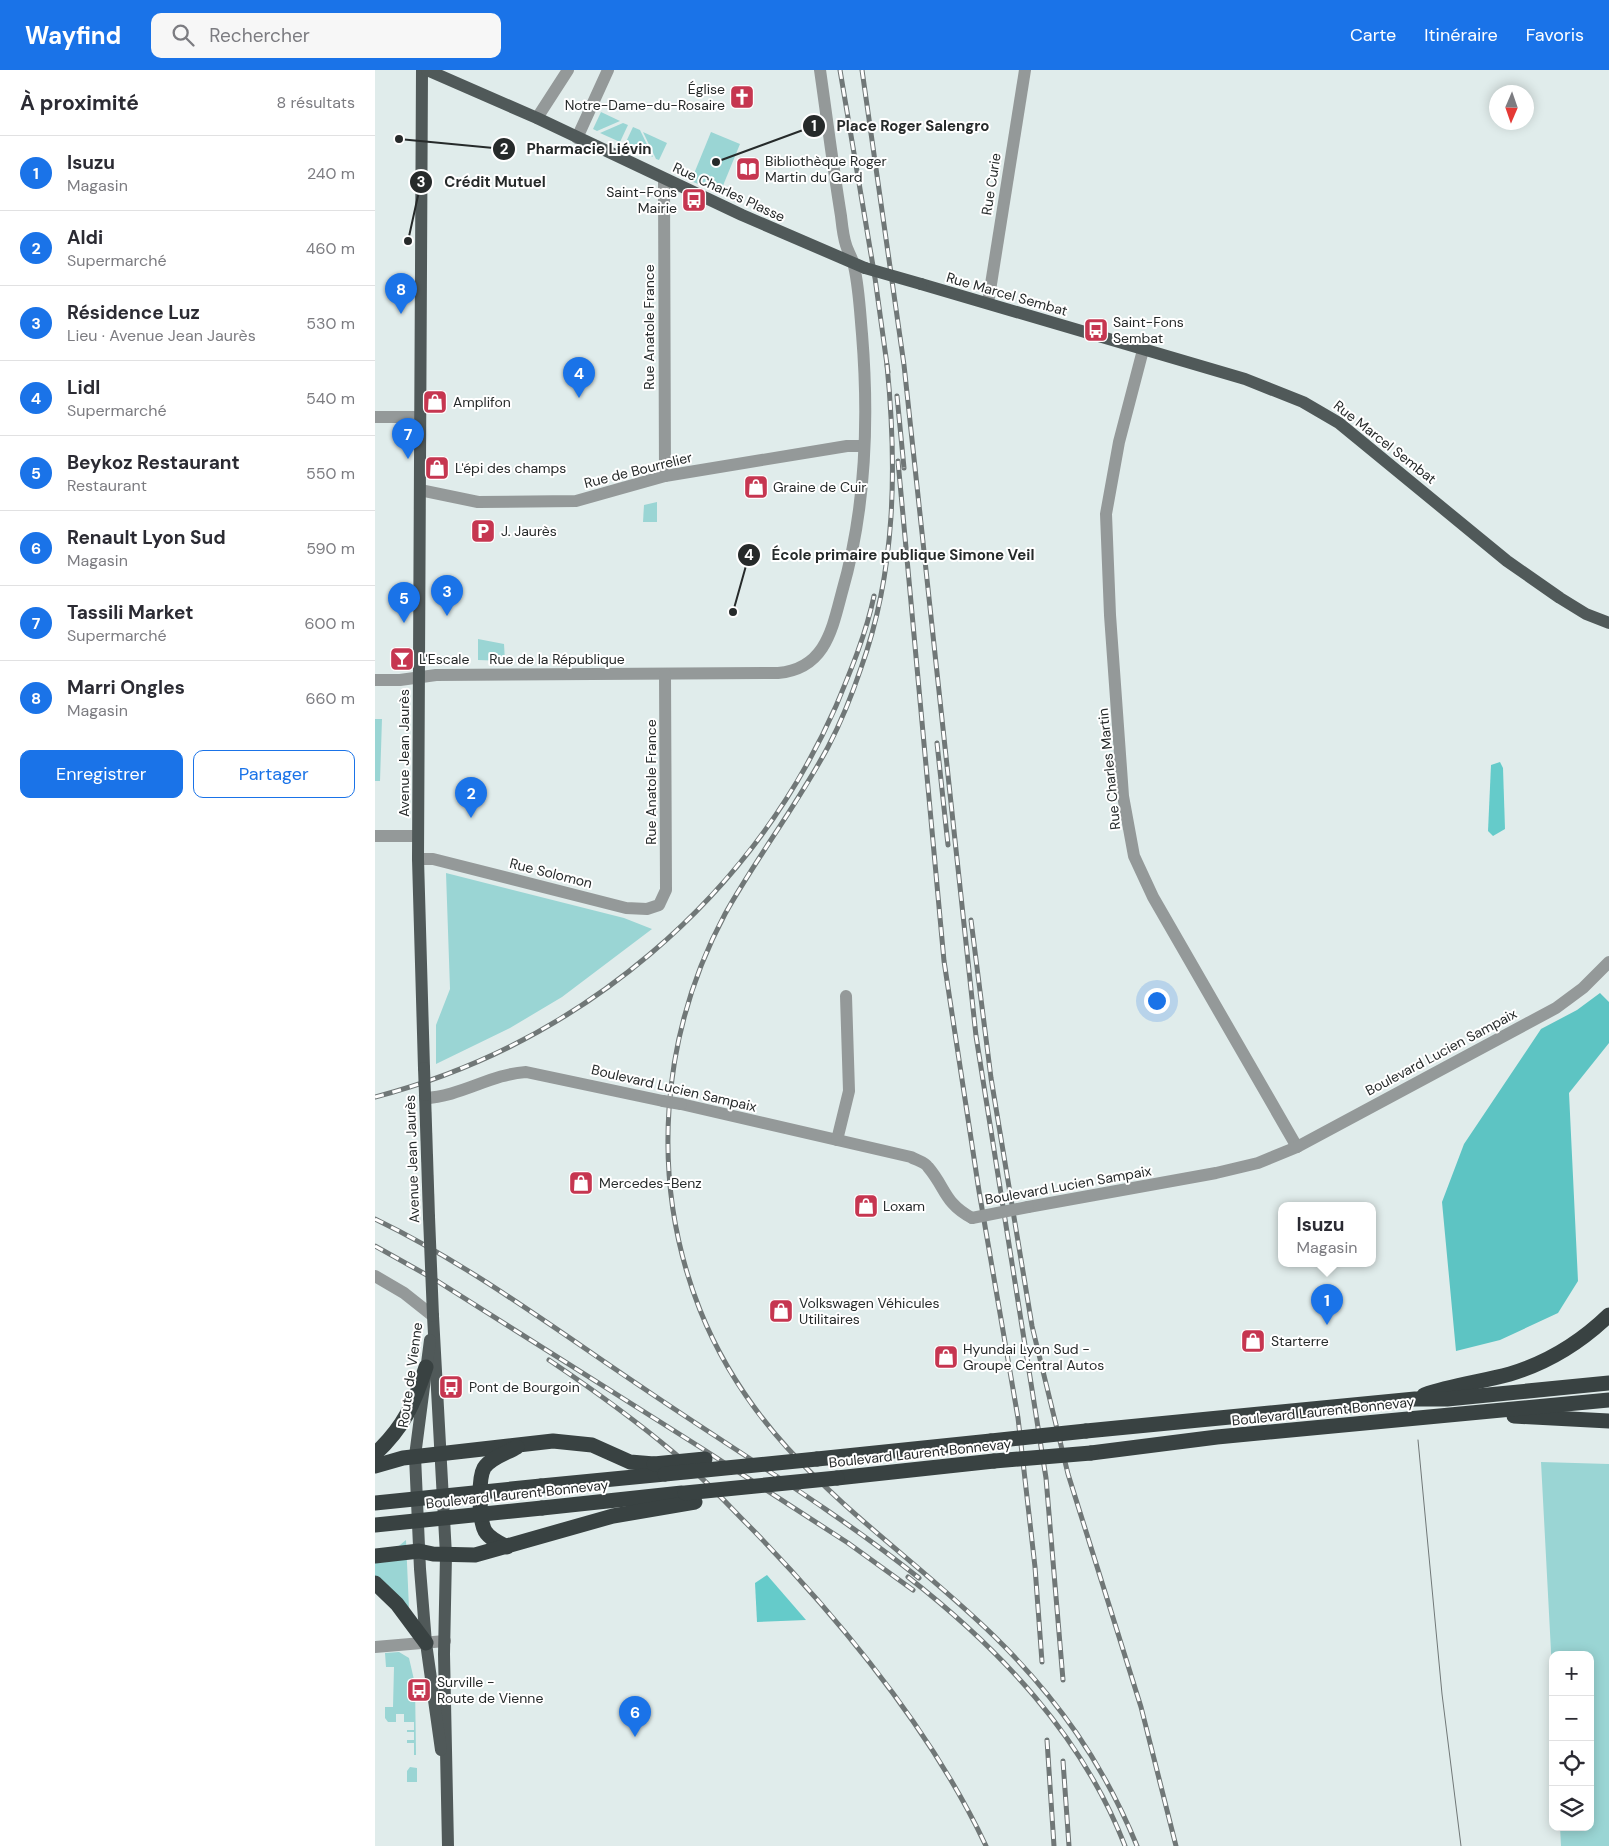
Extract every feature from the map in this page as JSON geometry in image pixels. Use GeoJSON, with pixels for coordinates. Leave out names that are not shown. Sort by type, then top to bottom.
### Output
{"type":"FeatureCollection","features":[{"type":"Feature","properties":{"kind":"highway"},"geometry":{"type":"LineString","coordinates":[[1415,1399],[1446,1387],[1511,1374],[1546,1360],[1572,1345],[1609,1315]]}},
{"type":"Feature","properties":{"kind":"highway"},"geometry":{"type":"LineString","coordinates":[[375,1454],[394,1436],[407,1417],[426,1368]]}},
{"type":"Feature","properties":{"kind":"highway"},"geometry":{"type":"LineString","coordinates":[[1415,1399],[1447,1399],[1609,1383]]}},
{"type":"Feature","properties":{"kind":"highway","name":"Boulevard Laurent Bonnevay"},"geometry":{"type":"LineString","coordinates":[[375,1503],[541,1486],[659,1469],[727,1468],[1415,1399]]}},
{"type":"Feature","properties":{"kind":"highway"},"geometry":{"type":"LineString","coordinates":[[1468,1413],[1609,1400]]}},
{"type":"Feature","properties":{"kind":"highway"},"geometry":{"type":"LineString","coordinates":[[1468,1413],[1609,1421]]}},
{"type":"Feature","properties":{"kind":"highway","name":"Boulevard Laurent Bonnevay"},"geometry":{"type":"LineString","coordinates":[[375,1525],[541,1508],[690,1497],[842,1482],[994,1461],[1468,1413]]}},
{"type":"Feature","properties":{"kind":"highway"},"geometry":{"type":"LineString","coordinates":[[375,1466],[394,1459],[441,1452],[553,1441],[591,1445],[630,1462],[659,1469]]}},
{"type":"Feature","properties":{"kind":"highway"},"geometry":{"type":"LineString","coordinates":[[507,1547],[491,1538],[485,1531],[480,1510],[481,1479],[483,1469],[489,1462],[523,1444]]}},
{"type":"Feature","properties":{"kind":"highway"},"geometry":{"type":"LineString","coordinates":[[375,1556],[419,1551],[446,1555],[475,1555],[613,1516],[690,1497]]}},
{"type":"Feature","properties":{"kind":"highway"},"geometry":{"type":"LineString","coordinates":[[375,1583],[397,1604],[426,1643]]}},
{"type":"Feature","properties":{"kind":"main road","name":"Avenue Jean Jaurès"},"geometry":{"type":"LineString","coordinates":[[422,70],[418,858],[433,1316]]}},
{"type":"Feature","properties":{"kind":"main road","name":"Rue Charles Plasse"},"geometry":{"type":"LineString","coordinates":[[427,70],[537,118],[664,179],[860,267]]}},
{"type":"Feature","properties":{"kind":"main road","name":"Rue Marcel Sembat"},"geometry":{"type":"LineString","coordinates":[[860,267],[1245,378],[1303,402],[1326,415],[1373,449],[1507,560],[1586,614],[1609,622]]}},
{"type":"Feature","properties":{"kind":"main road","name":"Route de Vienne"},"geometry":{"type":"LineString","coordinates":[[433,1316],[415,1456],[419,1551],[426,1643],[435,1715],[446,1769]]}},
{"type":"Feature","properties":{"kind":"main road","name":"Route de Vienne"},"geometry":{"type":"LineString","coordinates":[[433,1316],[446,1555],[445,1641],[448,1846]]}},
{"type":"Feature","properties":{"kind":"street"},"geometry":{"type":"LineString","coordinates":[[537,118],[567,70]]}},
{"type":"Feature","properties":{"kind":"street"},"geometry":{"type":"LineString","coordinates":[[577,138],[608,70]]}},
{"type":"Feature","properties":{"kind":"street","name":"Rue de la République"},"geometry":{"type":"LineString","coordinates":[[375,680],[445,675],[787,673],[800,669],[815,658],[829,635],[852,552],[860,506],[864,446],[864,363],[860,267],[846,245],[820,70]]}},
{"type":"Feature","properties":{"kind":"street","name":"Rue Curie"},"geometry":{"type":"LineString","coordinates":[[988,304],[1025,70]]}},
{"type":"Feature","properties":{"kind":"street","name":"Rue Anatole France"},"geometry":{"type":"LineString","coordinates":[[664,179],[665,476]]}},
{"type":"Feature","properties":{"kind":"street","name":"Rue Charles Martin"},"geometry":{"type":"LineString","coordinates":[[1143,350],[1119,442],[1106,514],[1110,615],[1123,796],[1134,856],[1153,897],[1297,1147]]}},
{"type":"Feature","properties":{"kind":"street"},"geometry":{"type":"LineString","coordinates":[[375,417],[419,416]]}},
{"type":"Feature","properties":{"kind":"street","name":"Rue de Bourrelier"},"geometry":{"type":"LineString","coordinates":[[420,490],[478,502],[576,501],[665,476],[847,446],[864,446]]}},
{"type":"Feature","properties":{"kind":"street","name":"Rue Anatole France"},"geometry":{"type":"LineString","coordinates":[[665,674],[666,890]]}},
{"type":"Feature","properties":{"kind":"street"},"geometry":{"type":"LineString","coordinates":[[375,836],[418,836]]}},
{"type":"Feature","properties":{"kind":"street","name":"Rue Solomon"},"geometry":{"type":"LineString","coordinates":[[418,858],[433,859],[626,908],[654,908],[663,900],[666,890]]}},
{"type":"Feature","properties":{"kind":"street","name":"Boulevard Lucien Sampaix"},"geometry":{"type":"LineString","coordinates":[[425,1096],[446,1095],[512,1073],[526,1072],[681,1104],[911,1157],[927,1165],[950,1202],[960,1212],[972,1218],[1216,1173],[1258,1163],[1297,1147],[1556,1008],[1583,988],[1609,962]]}},
{"type":"Feature","properties":{"kind":"street"},"geometry":{"type":"LineString","coordinates":[[837,1140],[849,1091],[846,996]]}},
{"type":"Feature","properties":{"kind":"street"},"geometry":{"type":"LineString","coordinates":[[375,1276],[404,1293],[433,1316]]}},
{"type":"Feature","properties":{"kind":"street"},"geometry":{"type":"LineString","coordinates":[[375,1647],[445,1641]]}},
{"type":"Feature","properties":{"kind":"shaded area"},"geometry":{"type":"Polygon","coordinates":[[[601,112],[620,121],[597,131],[593,129],[601,112]]]}},
{"type":"Feature","properties":{"kind":"shaded area"},"geometry":{"type":"Polygon","coordinates":[[[623,123],[628,125],[620,142],[600,133],[623,123]]]}},
{"type":"Feature","properties":{"kind":"shaded area"},"geometry":{"type":"Polygon","coordinates":[[[633,127],[640,130],[653,157],[625,144],[633,127]]]}},
{"type":"Feature","properties":{"kind":"shaded area"},"geometry":{"type":"Polygon","coordinates":[[[643,132],[667,143],[659,160],[656,159],[643,132]]]}},
{"type":"Feature","properties":{"kind":"shaded area"},"geometry":{"type":"Polygon","coordinates":[[[711,132],[740,144],[720,193],[691,181],[711,132]]]}},
{"type":"Feature","properties":{"kind":"shaded area"},"geometry":{"type":"Polygon","coordinates":[[[657,502],[657,522],[643,522],[644,505],[657,502]]]}},
{"type":"Feature","properties":{"kind":"shaded area"},"geometry":{"type":"Polygon","coordinates":[[[478,639],[504,644],[505,661],[478,660],[478,639]]]}},
{"type":"Feature","properties":{"kind":"shaded area"},"geometry":{"type":"Polygon","coordinates":[[[375,719],[382,719],[380,781],[375,781],[375,719]]]}},
{"type":"Feature","properties":{"kind":"shaded area"},"geometry":{"type":"Polygon","coordinates":[[[1500,762],[1503,768],[1505,829],[1493,836],[1488,831],[1491,765],[1500,762]]]}},
{"type":"Feature","properties":{"kind":"shaded area"},"geometry":{"type":"Polygon","coordinates":[[[446,873],[624,918],[652,929],[562,997],[510,1028],[436,1064],[436,1025],[450,989],[446,873]]]}},
{"type":"Feature","properties":{"kind":"shaded area"},"geometry":{"type":"Polygon","coordinates":[[[1600,993],[1609,1002],[1609,1043],[1569,1093],[1578,1281],[1558,1313],[1500,1340],[1456,1351],[1442,1202],[1464,1144],[1541,1029],[1577,1010],[1600,993]]]}},
{"type":"Feature","properties":{"kind":"shaded area"},"geometry":{"type":"Polygon","coordinates":[[[1541,1462],[1609,1464],[1609,1846],[1561,1846],[1560,1831],[1594,1831],[1594,1651],[1551,1651],[1541,1462]]]}},
{"type":"Feature","properties":{"kind":"shaded area"},"geometry":{"type":"Polygon","coordinates":[[[406,1540],[409,1609],[375,1578],[375,1560],[388,1555],[406,1540]]]}},
{"type":"Feature","properties":{"kind":"shaded area"},"geometry":{"type":"Polygon","coordinates":[[[767,1575],[806,1620],[757,1622],[755,1583],[767,1575]]]}},
{"type":"Feature","properties":{"kind":"shaded area"},"geometry":{"type":"Polygon","coordinates":[[[399,1652],[409,1658],[415,1684],[416,1755],[414,1755],[414,1743],[407,1743],[407,1740],[414,1740],[414,1732],[407,1732],[407,1730],[414,1730],[414,1722],[404,1722],[404,1714],[396,1714],[396,1722],[388,1722],[385,1718],[385,1707],[393,1707],[394,1667],[386,1667],[385,1653],[399,1652]]]}},
{"type":"Feature","properties":{"kind":"shaded area"},"geometry":{"type":"Polygon","coordinates":[[[410,1767],[417,1768],[417,1782],[407,1782],[407,1771],[410,1767]]]}},
{"type":"Feature","properties":{"kind":"tram line"},"geometry":{"type":"LineString","coordinates":[[1418,1440],[1442,1694],[1461,1846]]}},
{"type":"Feature","properties":{"kind":"railway"},"geometry":{"type":"LineString","coordinates":[[840,70],[875,278],[888,372]]}},
{"type":"Feature","properties":{"kind":"railway"},"geometry":{"type":"LineString","coordinates":[[862,70],[904,365],[976,1036],[1046,1478],[1063,1680]]}},
{"type":"Feature","properties":{"kind":"railway"},"geometry":{"type":"LineString","coordinates":[[887,365],[892,441],[891,518],[881,594],[873,631],[854,688],[833,738],[803,790],[725,914],[703,961],[687,1009],[675,1059],[669,1109],[668,1160],[673,1211],[684,1261],[700,1310],[725,1363],[756,1410],[790,1451],[828,1490],[952,1597],[994,1636],[1039,1684],[1094,1760],[1124,1816],[1137,1846]]}},
{"type":"Feature","properties":{"kind":"railway"},"geometry":{"type":"LineString","coordinates":[[897,396],[904,468]]}},
{"type":"Feature","properties":{"kind":"railway"},"geometry":{"type":"LineString","coordinates":[[898,461],[944,961],[979,1191],[1018,1418],[1035,1567],[1042,1662]]}},
{"type":"Feature","properties":{"kind":"railway"},"geometry":{"type":"LineString","coordinates":[[375,1097],[450,1073],[521,1041],[588,1001],[650,954],[707,901],[757,841],[800,776],[842,692],[853,665],[874,596]]}},
{"type":"Feature","properties":{"kind":"railway"},"geometry":{"type":"LineString","coordinates":[[937,743],[948,845]]}},
{"type":"Feature","properties":{"kind":"railway"},"geometry":{"type":"LineString","coordinates":[[971,920],[991,1078],[1032,1326],[1068,1474],[1141,1707],[1176,1846]]}},
{"type":"Feature","properties":{"kind":"railway"},"geometry":{"type":"LineString","coordinates":[[375,1219],[446,1257],[515,1301],[820,1505],[919,1578]]}},
{"type":"Feature","properties":{"kind":"railway"},"geometry":{"type":"LineString","coordinates":[[375,1246],[434,1279],[703,1449],[848,1543],[913,1590]]}},
{"type":"Feature","properties":{"kind":"railway"},"geometry":{"type":"LineString","coordinates":[[549,1360],[628,1416],[684,1461],[754,1531],[820,1602],[852,1640],[912,1720],[964,1803],[986,1846]]}},
{"type":"Feature","properties":{"kind":"railway"},"geometry":{"type":"LineString","coordinates":[[908,1577],[975,1634],[1006,1664],[1035,1697],[1062,1731],[1086,1767],[1107,1806],[1125,1846]]}},
{"type":"Feature","properties":{"kind":"railway"},"geometry":{"type":"LineString","coordinates":[[1047,1740],[1054,1846]]}},
{"type":"Feature","properties":{"kind":"railway"},"geometry":{"type":"LineString","coordinates":[[1063,1761],[1069,1846]]}},
{"type":"Feature","properties":{"kind":"place","name":"Église Notre-Dame-du-Rosaire"},"geometry":{"type":"Point","coordinates":[742,97]}},
{"type":"Feature","properties":{"kind":"place","name":"Pharmacie Liévin"},"geometry":{"type":"Point","coordinates":[399,139]}},
{"type":"Feature","properties":{"kind":"place","name":"Place Roger Salengro"},"geometry":{"type":"Point","coordinates":[716,162]}},
{"type":"Feature","properties":{"kind":"place","name":"Bibliothèque Roger Martin du Gard"},"geometry":{"type":"Point","coordinates":[748,169]}},
{"type":"Feature","properties":{"kind":"place","name":"Saint-Fons Mairie"},"geometry":{"type":"Point","coordinates":[694,200]}},
{"type":"Feature","properties":{"kind":"place","name":"Crédit Mutuel"},"geometry":{"type":"Point","coordinates":[408,241]}},
{"type":"Feature","properties":{"kind":"place","name":"Marri Ongles"},"geometry":{"type":"Point","coordinates":[401,314]}},
{"type":"Feature","properties":{"kind":"place","name":"Saint-Fons Sembat"},"geometry":{"type":"Point","coordinates":[1096,330]}},
{"type":"Feature","properties":{"kind":"place","name":"Lidl"},"geometry":{"type":"Point","coordinates":[579,398]}},
{"type":"Feature","properties":{"kind":"place","name":"Amplifon"},"geometry":{"type":"Point","coordinates":[435,402]}},
{"type":"Feature","properties":{"kind":"place","name":"Tassili Market"},"geometry":{"type":"Point","coordinates":[408,459]}},
{"type":"Feature","properties":{"kind":"place","name":"L'épi des champs"},"geometry":{"type":"Point","coordinates":[437,468]}},
{"type":"Feature","properties":{"kind":"place","name":"Graine de Cuir"},"geometry":{"type":"Point","coordinates":[756,487]}},
{"type":"Feature","properties":{"kind":"place","name":"J. Jaurès"},"geometry":{"type":"Point","coordinates":[483,531]}},
{"type":"Feature","properties":{"kind":"place","name":"École primaire publique Simone Veil"},"geometry":{"type":"Point","coordinates":[733,612]}},
{"type":"Feature","properties":{"kind":"place","name":"Résidence Luz"},"geometry":{"type":"Point","coordinates":[447,616]}},
{"type":"Feature","properties":{"kind":"place","name":"Beykoz Restaurant"},"geometry":{"type":"Point","coordinates":[404,623]}},
{"type":"Feature","properties":{"kind":"place","name":"L'Escale"},"geometry":{"type":"Point","coordinates":[402,659]}},
{"type":"Feature","properties":{"kind":"place","name":"Aldi"},"geometry":{"type":"Point","coordinates":[471,818]}},
{"type":"Feature","properties":{"kind":"place","name":"Mercedes-Benz"},"geometry":{"type":"Point","coordinates":[581,1183]}},
{"type":"Feature","properties":{"kind":"place","name":"Loxam"},"geometry":{"type":"Point","coordinates":[866,1206]}},
{"type":"Feature","properties":{"kind":"place","name":"Volkswagen Véhicules Utilitaires"},"geometry":{"type":"Point","coordinates":[781,1311]}},
{"type":"Feature","properties":{"kind":"place","name":"Isuzu"},"geometry":{"type":"Point","coordinates":[1327,1325]}},
{"type":"Feature","properties":{"kind":"place","name":"Starterre"},"geometry":{"type":"Point","coordinates":[1253,1341]}},
{"type":"Feature","properties":{"kind":"place","name":"Hyundai Lyon Sud - Groupe Central Autos"},"geometry":{"type":"Point","coordinates":[946,1357]}},
{"type":"Feature","properties":{"kind":"place","name":"Pont de Bourgoin"},"geometry":{"type":"Point","coordinates":[451,1387]}},
{"type":"Feature","properties":{"kind":"place","name":"Surville - Route de Vienne"},"geometry":{"type":"Point","coordinates":[419,1690]}},
{"type":"Feature","properties":{"kind":"place","name":"Renault Lyon Sud"},"geometry":{"type":"Point","coordinates":[635,1737]}}]}
